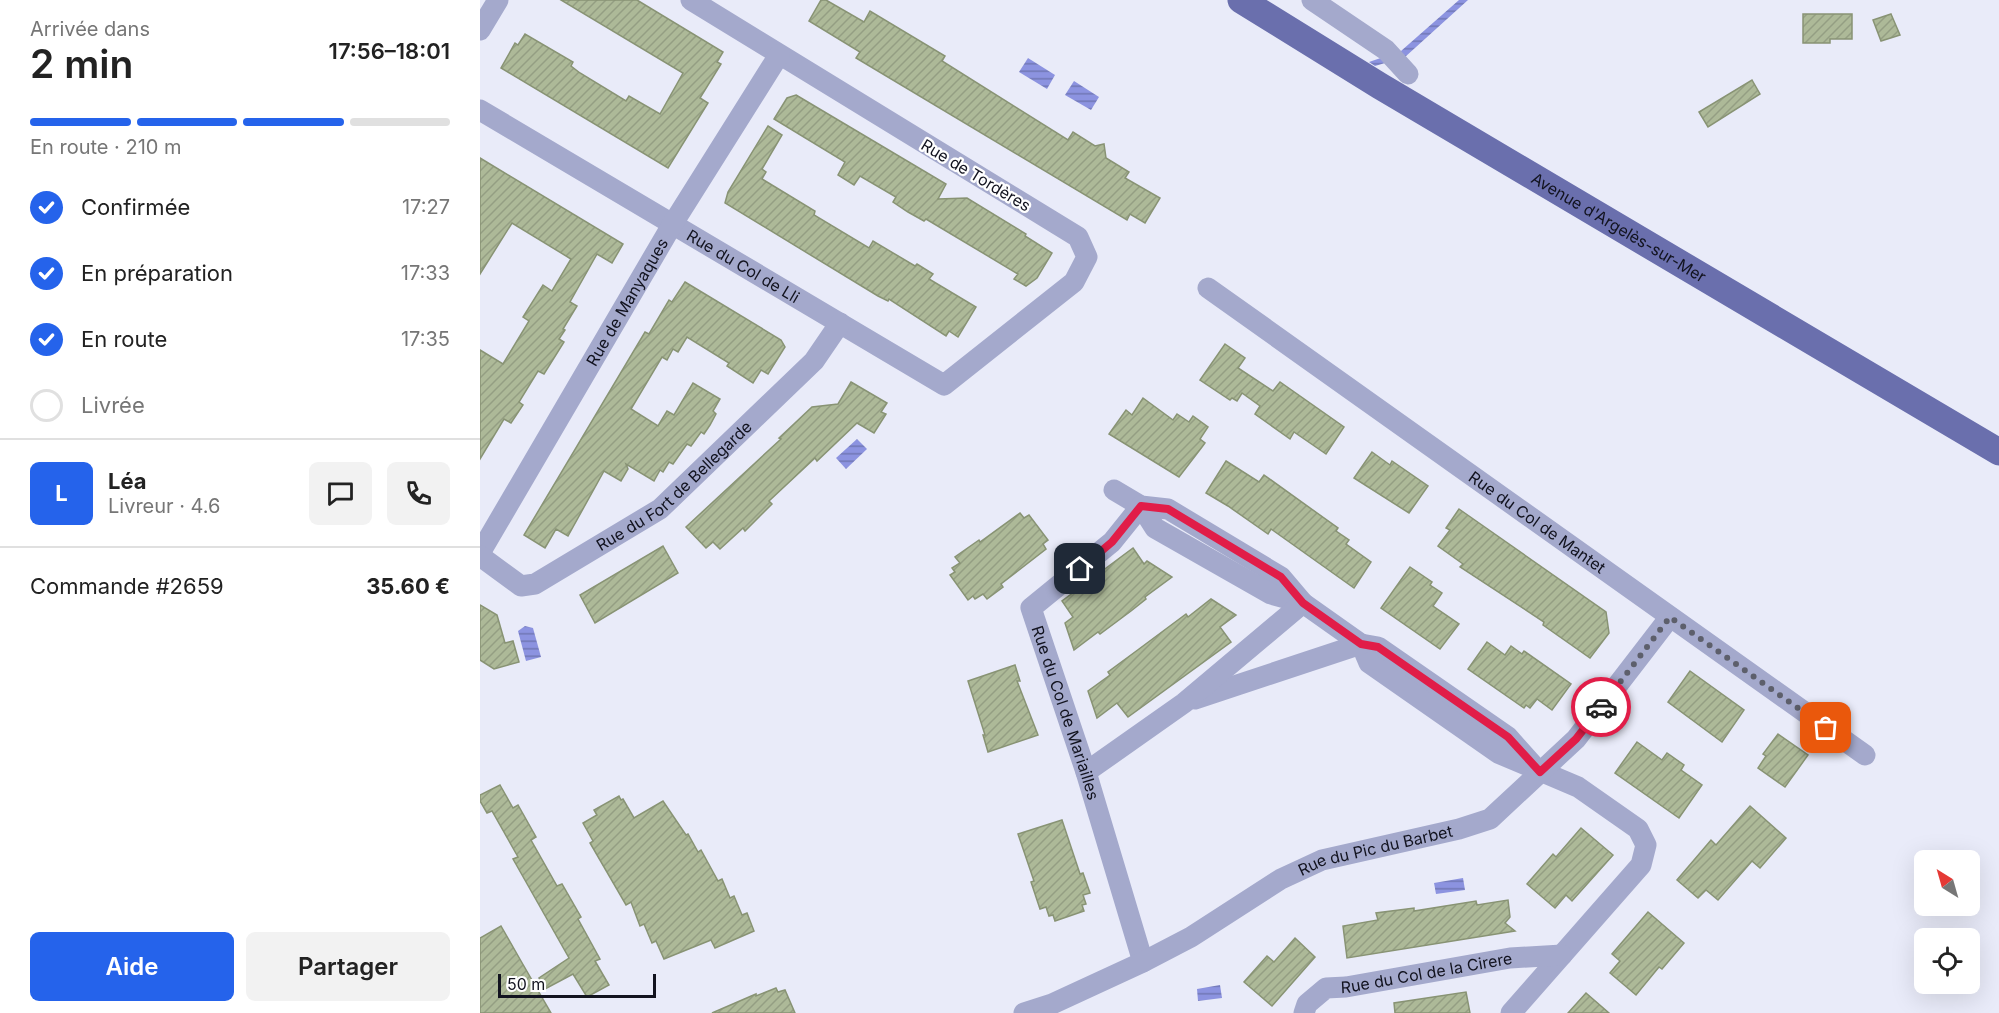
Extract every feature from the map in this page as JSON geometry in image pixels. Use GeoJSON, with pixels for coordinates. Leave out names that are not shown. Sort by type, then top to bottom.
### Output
{"type":"FeatureCollection","features":[{"type":"Feature","properties":{"kind":"main road","name":"Avenue d'Argelès-sur-Mer"},"geometry":{"type":"LineString","coordinates":[[1241,0],[1380,86],[1999,452]]}},
{"type":"Feature","properties":{"kind":"street"},"geometry":{"type":"LineString","coordinates":[[480,30],[498,0]]}},
{"type":"Feature","properties":{"kind":"street","name":"Rue de Tordères"},"geometry":{"type":"LineString","coordinates":[[691,0],[1078,237],[1087,257],[1074,282],[944,385]]}},
{"type":"Feature","properties":{"kind":"street"},"geometry":{"type":"LineString","coordinates":[[1311,0],[1386,50],[1408,74]]}},
{"type":"Feature","properties":{"kind":"street","name":"Rue de Manyaques"},"geometry":{"type":"LineString","coordinates":[[480,555],[672,225],[780,55]]}},
{"type":"Feature","properties":{"kind":"street","name":"Rue du Col de Lli"},"geometry":{"type":"LineString","coordinates":[[480,110],[944,385]]}},
{"type":"Feature","properties":{"kind":"street","name":"Rue du Col de Mantet"},"geometry":{"type":"LineString","coordinates":[[1208,288],[1865,755]]}},
{"type":"Feature","properties":{"kind":"street","name":"Rue du Fort de Bellegarde"},"geometry":{"type":"LineString","coordinates":[[480,555],[521,586],[535,584],[660,509],[814,361],[840,322]]}},
{"type":"Feature","properties":{"kind":"street"},"geometry":{"type":"LineString","coordinates":[[1114,490],[1141,506],[1168,509],[1281,577],[1303,603],[1361,644],[1378,647],[1508,737],[1540,772],[1578,787],[1638,829],[1646,845],[1641,866],[1511,1013]]}},
{"type":"Feature","properties":{"kind":"street","name":"Rue du Col de Mariailles"},"geometry":{"type":"LineString","coordinates":[[1141,506],[1112,542],[1031,608],[1086,772],[1143,962]]}},
{"type":"Feature","properties":{"kind":"street"},"geometry":{"type":"LineString","coordinates":[[1086,772],[1184,703],[1303,603]]}},
{"type":"Feature","properties":{"kind":"street","name":"Rue du Pic du Barbet"},"geometry":{"type":"LineString","coordinates":[[1024,1013],[1052,1004],[1143,962],[1191,937],[1281,879],[1322,860],[1459,829],[1490,819],[1576,739],[1670,617]]}},
{"type":"Feature","properties":{"kind":"street"},"geometry":{"type":"LineString","coordinates":[[1184,703],[1361,644]]}},
{"type":"Feature","properties":{"kind":"street","name":"Rue du Col de la Cirere"},"geometry":{"type":"LineString","coordinates":[[1304,1013],[1307,1004],[1326,987],[1346,987],[1510,958],[1562,955]]}},
{"type":"Feature","properties":{"kind":"water"},"geometry":{"type":"Polygon","coordinates":[[[1459,0],[1468,0],[1405,57],[1375,66],[1369,62],[1401,51],[1459,0]]]}},
{"type":"Feature","properties":{"kind":"water"},"geometry":{"type":"Polygon","coordinates":[[[1028,58],[1055,75],[1047,89],[1019,72],[1028,58]]]}},
{"type":"Feature","properties":{"kind":"water"},"geometry":{"type":"Polygon","coordinates":[[[1074,81],[1099,97],[1091,110],[1065,95],[1074,81]]]}},
{"type":"Feature","properties":{"kind":"water"},"geometry":{"type":"Polygon","coordinates":[[[857,439],[867,449],[846,469],[836,458],[857,439]]]}},
{"type":"Feature","properties":{"kind":"water"},"geometry":{"type":"Polygon","coordinates":[[[525,626],[533,628],[541,657],[526,661],[518,631],[525,626]]]}},
{"type":"Feature","properties":{"kind":"water"},"geometry":{"type":"Polygon","coordinates":[[[1463,878],[1465,890],[1436,894],[1434,883],[1463,878]]]}},
{"type":"Feature","properties":{"kind":"water"},"geometry":{"type":"Polygon","coordinates":[[[1220,985],[1222,998],[1198,1001],[1197,989],[1220,985]]]}},
{"type":"Feature","properties":{"kind":"building"},"geometry":{"type":"Polygon","coordinates":[[[561,0],[637,0],[723,52],[717,62],[721,64],[700,98],[708,103],[668,168],[501,68],[515,43],[518,45],[525,34],[573,62],[571,66],[580,73],[626,101],[629,96],[660,114],[683,73],[561,0]]]}},
{"type":"Feature","properties":{"kind":"building"},"geometry":{"type":"Polygon","coordinates":[[[821,0],[826,0],[864,22],[870,11],[945,56],[942,61],[1068,140],[1073,132],[1095,146],[1104,144],[1106,158],[1129,172],[1125,178],[1160,198],[1145,223],[1130,214],[1127,220],[856,58],[860,52],[809,21],[821,0]]]}},
{"type":"Feature","properties":{"kind":"building"},"geometry":{"type":"Polygon","coordinates":[[[1803,14],[1852,14],[1852,39],[1830,39],[1830,43],[1803,43],[1803,14]]]}},
{"type":"Feature","properties":{"kind":"building"},"geometry":{"type":"Polygon","coordinates":[[[1891,14],[1900,35],[1881,41],[1873,20],[1891,14]]]}},
{"type":"Feature","properties":{"kind":"building"},"geometry":{"type":"Polygon","coordinates":[[[1752,80],[1760,94],[1708,127],[1699,112],[1752,80]]]}},
{"type":"Feature","properties":{"kind":"building"},"geometry":{"type":"Polygon","coordinates":[[[796,95],[946,184],[938,199],[967,198],[1026,234],[1025,236],[1052,253],[1037,278],[1026,286],[1014,279],[1018,274],[893,202],[896,197],[860,176],[854,185],[838,175],[845,162],[774,119],[787,98],[796,95]]]}},
{"type":"Feature","properties":{"kind":"building"},"geometry":{"type":"Polygon","coordinates":[[[768,126],[782,135],[762,169],[766,172],[762,179],[815,211],[814,215],[869,248],[873,241],[915,266],[917,264],[933,274],[929,279],[976,307],[958,337],[949,331],[946,336],[889,299],[888,301],[878,296],[725,203],[728,192],[768,126]]]}},
{"type":"Feature","properties":{"kind":"building"},"geometry":{"type":"Polygon","coordinates":[[[480,158],[623,244],[612,263],[597,254],[570,302],[577,306],[559,339],[564,342],[544,374],[538,371],[519,402],[523,405],[511,423],[504,419],[480,459],[480,350],[503,364],[529,321],[523,317],[543,285],[552,291],[571,259],[512,223],[480,274],[480,158]]]}},
{"type":"Feature","properties":{"kind":"building"},"geometry":{"type":"Polygon","coordinates":[[[685,282],[781,340],[785,347],[768,374],[761,370],[753,383],[727,366],[729,363],[687,337],[678,352],[673,349],[667,360],[662,357],[631,409],[658,426],[667,411],[674,415],[693,383],[720,399],[713,411],[716,414],[710,425],[704,434],[701,432],[691,446],[687,444],[673,464],[669,462],[663,472],[660,470],[654,481],[626,464],[628,469],[621,481],[604,471],[568,536],[556,529],[545,548],[524,535],[645,332],[649,334],[669,300],[672,302],[685,282]]]}},
{"type":"Feature","properties":{"kind":"building"},"geometry":{"type":"Polygon","coordinates":[[[1225,344],[1245,358],[1238,368],[1273,391],[1280,382],[1344,427],[1326,454],[1294,432],[1290,439],[1255,414],[1260,406],[1242,393],[1237,401],[1232,398],[1230,400],[1200,380],[1225,344]]]}},
{"type":"Feature","properties":{"kind":"building"},"geometry":{"type":"Polygon","coordinates":[[[851,382],[887,403],[881,412],[886,414],[874,433],[857,423],[817,461],[815,458],[769,501],[772,504],[745,531],[743,528],[720,549],[713,542],[706,548],[686,527],[812,407],[838,404],[851,382]]]}},
{"type":"Feature","properties":{"kind":"building"},"geometry":{"type":"Polygon","coordinates":[[[1143,398],[1173,420],[1177,414],[1189,422],[1193,416],[1208,427],[1200,439],[1205,443],[1179,477],[1109,434],[1126,410],[1132,415],[1143,398]]]}},
{"type":"Feature","properties":{"kind":"building"},"geometry":{"type":"Polygon","coordinates":[[[1372,452],[1390,465],[1392,461],[1428,486],[1409,513],[1354,478],[1372,452]]]}},
{"type":"Feature","properties":{"kind":"building"},"geometry":{"type":"Polygon","coordinates":[[[1226,461],[1259,482],[1264,475],[1338,528],[1336,531],[1349,540],[1346,544],[1371,562],[1354,588],[1271,529],[1268,534],[1206,493],[1226,461]]]}},
{"type":"Feature","properties":{"kind":"building"},"geometry":{"type":"Polygon","coordinates":[[[1459,509],[1606,612],[1609,633],[1590,658],[1543,625],[1544,622],[1460,567],[1463,564],[1438,546],[1450,530],[1446,528],[1459,509]]]}},
{"type":"Feature","properties":{"kind":"building"},"geometry":{"type":"Polygon","coordinates":[[[1020,513],[1024,518],[1029,515],[1048,540],[1043,544],[1046,549],[1001,584],[1003,587],[987,599],[983,594],[975,599],[973,596],[968,600],[950,575],[955,572],[952,568],[960,563],[955,557],[1020,513]]]}},
{"type":"Feature","properties":{"kind":"building"},"geometry":{"type":"Polygon","coordinates":[[[663,546],[678,573],[595,623],[580,595],[663,546]]]}},
{"type":"Feature","properties":{"kind":"building"},"geometry":{"type":"Polygon","coordinates":[[[1133,548],[1144,564],[1147,561],[1172,577],[1145,597],[1146,599],[1131,611],[1074,650],[1065,623],[1073,617],[1062,601],[1133,548]]]}},
{"type":"Feature","properties":{"kind":"building"},"geometry":{"type":"Polygon","coordinates":[[[1410,567],[1432,582],[1430,585],[1442,593],[1433,606],[1459,624],[1440,649],[1381,608],[1410,567]]]}},
{"type":"Feature","properties":{"kind":"building"},"geometry":{"type":"Polygon","coordinates":[[[1211,599],[1236,615],[1220,627],[1231,642],[1128,717],[1117,703],[1097,718],[1088,691],[1110,675],[1108,672],[1186,614],[1188,617],[1211,599]]]}},
{"type":"Feature","properties":{"kind":"building"},"geometry":{"type":"Polygon","coordinates":[[[480,605],[497,615],[505,643],[513,641],[519,662],[494,669],[480,660],[480,605]]]}},
{"type":"Feature","properties":{"kind":"building"},"geometry":{"type":"Polygon","coordinates":[[[1487,642],[1505,655],[1511,646],[1522,654],[1524,651],[1571,684],[1552,710],[1537,699],[1530,708],[1526,705],[1524,708],[1468,669],[1487,642]]]}},
{"type":"Feature","properties":{"kind":"building"},"geometry":{"type":"Polygon","coordinates":[[[1015,665],[1020,681],[1017,681],[1038,735],[988,752],[968,681],[1015,665]]]}},
{"type":"Feature","properties":{"kind":"building"},"geometry":{"type":"Polygon","coordinates":[[[1690,671],[1744,710],[1722,742],[1668,702],[1690,671]]]}},
{"type":"Feature","properties":{"kind":"building"},"geometry":{"type":"Polygon","coordinates":[[[1778,734],[1808,755],[1785,787],[1758,768],[1766,756],[1763,754],[1778,734]]]}},
{"type":"Feature","properties":{"kind":"building"},"geometry":{"type":"Polygon","coordinates":[[[1637,742],[1662,760],[1667,753],[1684,765],[1681,770],[1702,785],[1679,818],[1615,773],[1637,742]]]}},
{"type":"Feature","properties":{"kind":"building"},"geometry":{"type":"Polygon","coordinates":[[[500,785],[513,808],[518,805],[536,837],[531,840],[557,886],[562,884],[581,917],[578,919],[600,959],[595,961],[609,985],[587,997],[573,974],[545,989],[539,978],[569,958],[513,859],[518,857],[492,811],[487,813],[480,801],[480,795],[500,785]]]}},
{"type":"Feature","properties":{"kind":"building"},"geometry":{"type":"Polygon","coordinates":[[[619,796],[634,818],[663,801],[686,835],[688,834],[698,852],[701,850],[718,881],[722,879],[730,898],[734,896],[742,915],[747,913],[754,931],[715,948],[711,940],[664,959],[656,941],[652,943],[644,924],[640,926],[631,902],[626,905],[590,843],[593,841],[583,823],[597,815],[594,810],[619,796]]]}},
{"type":"Feature","properties":{"kind":"building"},"geometry":{"type":"Polygon","coordinates":[[[1750,806],[1786,838],[1760,868],[1752,861],[1718,900],[1706,890],[1698,898],[1677,880],[1711,840],[1716,845],[1750,806]]]}},
{"type":"Feature","properties":{"kind":"building"},"geometry":{"type":"Polygon","coordinates":[[[1062,820],[1080,874],[1083,873],[1090,893],[1083,895],[1086,904],[1082,905],[1084,911],[1055,921],[1053,915],[1049,916],[1046,907],[1040,909],[1031,882],[1034,881],[1018,834],[1062,820]]]}},
{"type":"Feature","properties":{"kind":"building"},"geometry":{"type":"Polygon","coordinates":[[[1581,828],[1613,855],[1572,901],[1566,895],[1555,908],[1527,884],[1553,854],[1556,857],[1581,828]]]}},
{"type":"Feature","properties":{"kind":"building"},"geometry":{"type":"Polygon","coordinates":[[[1508,900],[1510,917],[1505,923],[1515,931],[1347,958],[1343,926],[1378,920],[1376,913],[1414,908],[1414,911],[1476,901],[1477,905],[1508,900]]]}},
{"type":"Feature","properties":{"kind":"building"},"geometry":{"type":"Polygon","coordinates":[[[1648,912],[1684,943],[1662,969],[1659,967],[1636,995],[1610,973],[1620,961],[1612,954],[1648,912]]]}},
{"type":"Feature","properties":{"kind":"building"},"geometry":{"type":"Polygon","coordinates":[[[501,926],[551,1013],[480,1013],[480,938],[501,926]]]}},
{"type":"Feature","properties":{"kind":"building"},"geometry":{"type":"Polygon","coordinates":[[[1295,938],[1315,957],[1272,1006],[1244,982],[1267,956],[1274,962],[1295,938]]]}},
{"type":"Feature","properties":{"kind":"building"},"geometry":{"type":"Polygon","coordinates":[[[776,988],[778,992],[785,990],[795,1013],[712,1013],[756,994],[756,996],[776,988]]]}},
{"type":"Feature","properties":{"kind":"building"},"geometry":{"type":"Polygon","coordinates":[[[1466,992],[1470,1013],[1395,1013],[1394,1003],[1466,992]]]}},
{"type":"Feature","properties":{"kind":"building"},"geometry":{"type":"Polygon","coordinates":[[[1586,993],[1609,1013],[1568,1013],[1586,993]]]}},
{"type":"Feature","properties":{"kind":"way so far"},"geometry":{"type":"LineString","coordinates":[[1601,707],[1670,617],[1826,728]]}},
{"type":"Feature","properties":{"kind":"route"},"geometry":{"type":"LineString","coordinates":[[1080,569],[1112,542],[1141,506],[1168,509],[1281,577],[1303,603],[1361,644],[1378,647],[1508,737],[1540,772],[1576,739],[1601,707]]}}]}
